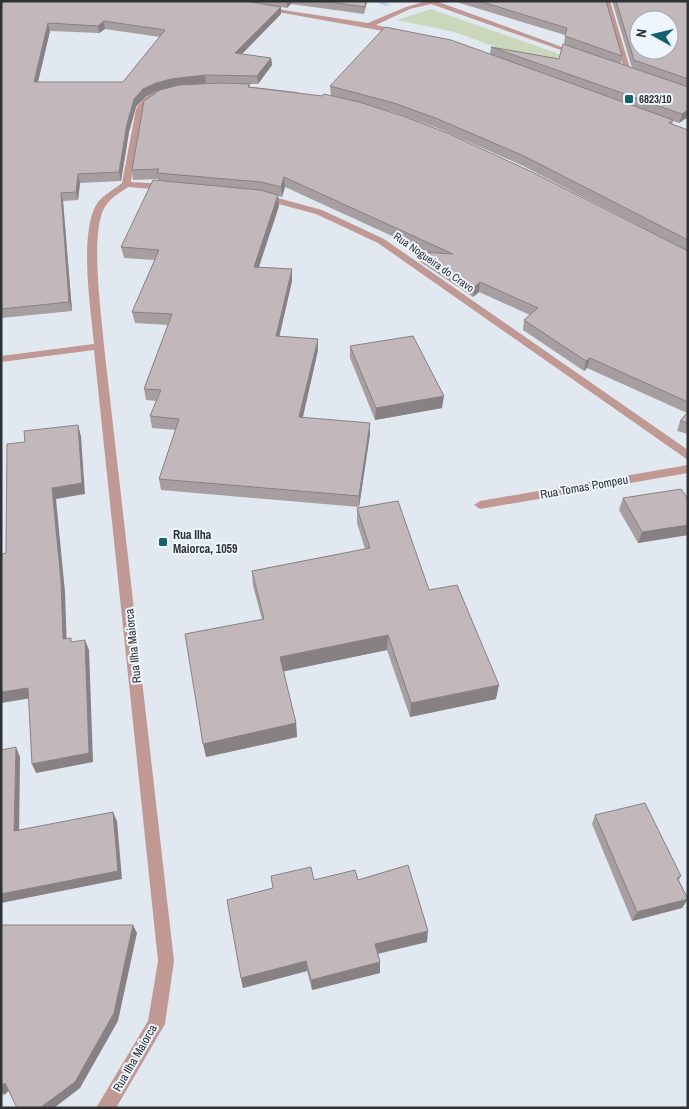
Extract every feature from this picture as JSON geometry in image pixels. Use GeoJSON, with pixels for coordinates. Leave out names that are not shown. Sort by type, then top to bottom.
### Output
{"type":"FeatureCollection","features":[{"type":"Feature","properties":{"kind":"street"},"geometry":{"type":"LineString","coordinates":[[369,25],[408,8],[432,1],[448,9],[586,58]]}},
{"type":"Feature","properties":{"kind":"street"},"geometry":{"type":"LineString","coordinates":[[607,1],[629,73]]}},
{"type":"Feature","properties":{"kind":"street"},"geometry":{"type":"LineString","coordinates":[[253,7],[369,25],[412,34]]}},
{"type":"Feature","properties":{"kind":"street"},"geometry":{"type":"LineString","coordinates":[[621,70],[638,76]]}},
{"type":"Feature","properties":{"kind":"street"},"geometry":{"type":"LineString","coordinates":[[246,88],[304,95]]}},
{"type":"Feature","properties":{"kind":"street"},"geometry":{"type":"LineString","coordinates":[[166,92],[147,100],[140,109],[126,184],[181,188]]}},
{"type":"Feature","properties":{"kind":"street","name":"Rua Ilha Maiorca"},"geometry":{"type":"LineString","coordinates":[[105,1108],[156,1024],[166,961],[99,346],[92,253],[94,223],[102,203],[126,184]]}},
{"type":"Feature","properties":{"kind":"street","name":"Rua Nogueira do Cravo"},"geometry":{"type":"LineString","coordinates":[[252,196],[319,212],[381,241],[688,456]]}},
{"type":"Feature","properties":{"kind":"street"},"geometry":{"type":"LineString","coordinates":[[1,359],[99,346]]}},
{"type":"Feature","properties":{"kind":"street","name":"Rua Tomas Pompeu"},"geometry":{"type":"LineString","coordinates":[[480,505],[688,469]]}},
{"type":"Feature","properties":{"kind":"green space"},"geometry":{"type":"Polygon","coordinates":[[[431,9],[688,99],[688,118],[455,32],[397,20],[431,9]]]}},
{"type":"Feature","properties":{"kind":"building"},"geometry":{"type":"Polygon","coordinates":[[[1,1],[245,1],[281,7],[235,53],[271,58],[257,76],[205,75],[171,79],[143,89],[134,99],[127,124],[119,172],[78,174],[76,192],[61,193],[69,302],[1,309],[1,1]],[[104,21],[98,26],[48,23],[34,82],[123,82],[165,30],[104,21]]]}},
{"type":"Feature","properties":{"kind":"building"},"geometry":{"type":"Polygon","coordinates":[[[323,1],[366,1],[365,7],[323,1]]]}},
{"type":"Feature","properties":{"kind":"building"},"geometry":{"type":"Polygon","coordinates":[[[479,1],[606,1],[622,56],[565,36],[567,28],[479,1]]]}},
{"type":"Feature","properties":{"kind":"building"},"geometry":{"type":"Polygon","coordinates":[[[616,1],[688,1],[688,79],[634,60],[679,60],[679,10],[629,10],[629,44],[616,1]]]}},
{"type":"Feature","properties":{"kind":"building"},"geometry":{"type":"Polygon","coordinates":[[[385,27],[451,40],[673,120],[669,123],[688,130],[688,240],[524,156],[438,119],[394,103],[330,86],[385,27]]]}},
{"type":"Feature","properties":{"kind":"building"},"geometry":{"type":"Polygon","coordinates":[[[563,44],[688,87],[688,110],[682,114],[491,47],[559,59],[563,44]]]}},
{"type":"Feature","properties":{"kind":"building"},"geometry":{"type":"Polygon","coordinates":[[[250,84],[248,87],[322,96],[324,94],[359,102],[403,116],[447,133],[532,172],[688,251],[688,402],[590,358],[586,361],[524,320],[538,308],[480,282],[474,287],[420,252],[453,254],[284,177],[281,187],[261,182],[157,173],[159,169],[132,170],[144,101],[160,90],[179,85],[250,84]]]}},
{"type":"Feature","properties":{"kind":"building"},"geometry":{"type":"Polygon","coordinates":[[[153,180],[260,190],[278,195],[254,267],[292,269],[276,336],[318,339],[299,417],[370,423],[359,496],[159,479],[179,419],[150,416],[161,390],[144,389],[172,314],[132,312],[159,250],[121,247],[153,180]]]}},
{"type":"Feature","properties":{"kind":"building"},"geometry":{"type":"Polygon","coordinates":[[[413,336],[444,396],[376,408],[350,346],[413,336]]]}},
{"type":"Feature","properties":{"kind":"building"},"geometry":{"type":"Polygon","coordinates":[[[688,412],[688,423],[680,421],[688,412]]]}},
{"type":"Feature","properties":{"kind":"building"},"geometry":{"type":"Polygon","coordinates":[[[78,425],[82,483],[52,488],[61,581],[63,639],[71,638],[71,642],[85,640],[89,753],[32,764],[28,688],[1,692],[1,554],[6,553],[7,444],[25,442],[24,431],[78,425]]]}},
{"type":"Feature","properties":{"kind":"building"},"geometry":{"type":"Polygon","coordinates":[[[681,489],[688,499],[688,525],[642,532],[623,498],[681,489]]]}},
{"type":"Feature","properties":{"kind":"building"},"geometry":{"type":"Polygon","coordinates":[[[398,501],[429,590],[457,585],[499,685],[411,703],[388,635],[280,657],[296,723],[203,744],[185,634],[264,619],[252,571],[370,548],[357,508],[398,501]]]}},
{"type":"Feature","properties":{"kind":"building"},"geometry":{"type":"Polygon","coordinates":[[[16,747],[14,831],[113,812],[118,871],[1,894],[1,750],[16,747]]]}},
{"type":"Feature","properties":{"kind":"building"},"geometry":{"type":"Polygon","coordinates":[[[645,803],[681,876],[677,878],[688,899],[637,912],[595,815],[645,803]]]}},
{"type":"Feature","properties":{"kind":"building"},"geometry":{"type":"Polygon","coordinates":[[[408,865],[428,931],[375,944],[380,962],[311,980],[306,961],[241,978],[227,900],[273,888],[271,876],[311,867],[314,880],[355,870],[358,880],[408,865]]]}},
{"type":"Feature","properties":{"kind":"building"},"geometry":{"type":"Polygon","coordinates":[[[1,925],[133,925],[114,1013],[75,1082],[40,1108],[17,1108],[5,1083],[1,1086],[1,925]]]}},
{"type":"Feature","properties":{"kind":"waterway"},"geometry":{"type":"LineString","coordinates":[[379,1],[387,5]]}},
{"type":"Feature","properties":{"kind":"place","name":"6823/10"},"geometry":{"type":"Point","coordinates":[629,99]}},
{"type":"Feature","properties":{"kind":"place","name":"Rua Ilha Maiorca, 1059"},"geometry":{"type":"Point","coordinates":[163,542]}}]}
